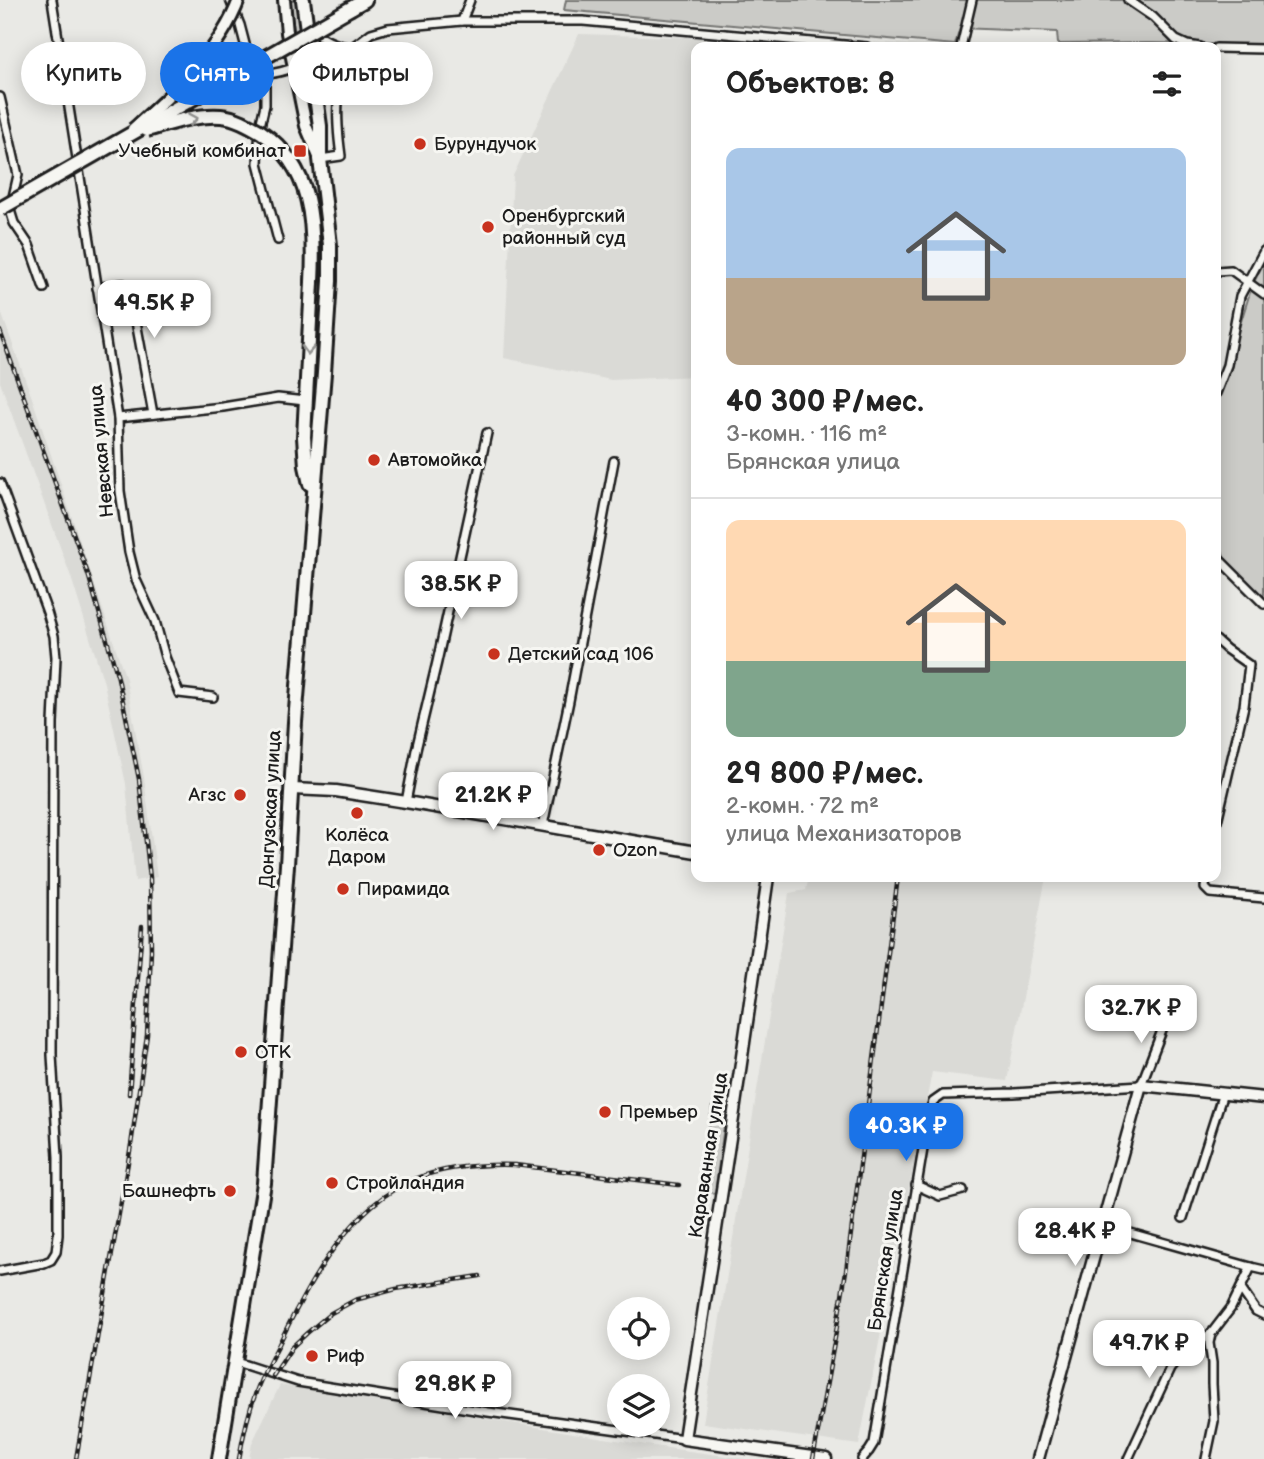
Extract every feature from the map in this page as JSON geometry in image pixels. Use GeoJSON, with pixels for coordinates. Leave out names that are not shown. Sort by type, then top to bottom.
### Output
{"type":"FeatureCollection","features":[{"type":"Feature","properties":{"kind":"highway","name":"Донгузская улица"},"geometry":{"type":"LineString","coordinates":[[219,1459],[264,1183],[295,722],[324,373],[330,257],[320,159],[320,126],[303,0]]}},
{"type":"Feature","properties":{"kind":"highway"},"geometry":{"type":"LineString","coordinates":[[0,209],[365,0]]}},
{"type":"Feature","properties":{"kind":"highway"},"geometry":{"type":"LineString","coordinates":[[127,135],[190,118],[223,116],[243,122],[274,142],[288,156],[298,174],[306,192],[313,231],[304,437],[306,466],[313,498]]}},
{"type":"Feature","properties":{"kind":"main road"},"geometry":{"type":"LineString","coordinates":[[127,135],[196,69],[228,23],[239,0]]}},
{"type":"Feature","properties":{"kind":"main road","name":"Донгузская улица"},"geometry":{"type":"LineString","coordinates":[[284,0],[288,43]]}},
{"type":"Feature","properties":{"kind":"main road","name":"Донгузская улица"},"geometry":{"type":"LineString","coordinates":[[301,105],[306,126],[320,159]]}},
{"type":"Feature","properties":{"kind":"street","name":"Невская улица"},"geometry":{"type":"LineString","coordinates":[[52,0],[118,418],[120,491],[128,552],[179,693],[213,697]]}},
{"type":"Feature","properties":{"kind":"street"},"geometry":{"type":"LineString","coordinates":[[230,0],[245,42]]}},
{"type":"Feature","properties":{"kind":"street"},"geometry":{"type":"LineString","coordinates":[[462,21],[470,0]]}},
{"type":"Feature","properties":{"kind":"street"},"geometry":{"type":"LineString","coordinates":[[962,42],[972,0]]}},
{"type":"Feature","properties":{"kind":"street"},"geometry":{"type":"LineString","coordinates":[[1128,0],[1153,17],[1180,42]]}},
{"type":"Feature","properties":{"kind":"street"},"geometry":{"type":"LineString","coordinates":[[359,42],[371,33],[388,28],[462,21],[583,21],[812,42]]}},
{"type":"Feature","properties":{"kind":"street"},"geometry":{"type":"LineString","coordinates":[[307,25],[317,35],[332,42]]}},
{"type":"Feature","properties":{"kind":"street"},"geometry":{"type":"LineString","coordinates":[[1221,48],[1264,49]]}},
{"type":"Feature","properties":{"kind":"street"},"geometry":{"type":"LineString","coordinates":[[0,97],[18,175],[10,210],[14,223],[29,245],[44,288]]}},
{"type":"Feature","properties":{"kind":"street"},"geometry":{"type":"LineString","coordinates":[[12,197],[175,105]]}},
{"type":"Feature","properties":{"kind":"street"},"geometry":{"type":"LineString","coordinates":[[265,105],[260,127],[258,163],[278,240]]}},
{"type":"Feature","properties":{"kind":"street"},"geometry":{"type":"LineString","coordinates":[[320,159],[341,156],[338,105]]}},
{"type":"Feature","properties":{"kind":"street"},"geometry":{"type":"LineString","coordinates":[[1221,380],[1227,365],[1240,296],[1264,251]]}},
{"type":"Feature","properties":{"kind":"street"},"geometry":{"type":"LineString","coordinates":[[1221,271],[1231,270],[1264,294]]}},
{"type":"Feature","properties":{"kind":"street"},"geometry":{"type":"LineString","coordinates":[[97,288],[124,284],[130,289],[153,414]]}},
{"type":"Feature","properties":{"kind":"street"},"geometry":{"type":"LineString","coordinates":[[118,418],[223,407],[278,398],[305,401]]}},
{"type":"Feature","properties":{"kind":"street"},"geometry":{"type":"LineString","coordinates":[[406,802],[487,433]]}},
{"type":"Feature","properties":{"kind":"street"},"geometry":{"type":"LineString","coordinates":[[543,825],[614,461]]}},
{"type":"Feature","properties":{"kind":"street"},"geometry":{"type":"LineString","coordinates":[[0,483],[47,612],[54,636],[56,657],[53,723],[52,1055],[58,1157],[56,1252],[51,1260],[44,1264],[0,1271]]}},
{"type":"Feature","properties":{"kind":"street"},"geometry":{"type":"LineString","coordinates":[[1221,561],[1264,604]]}},
{"type":"Feature","properties":{"kind":"street"},"geometry":{"type":"LineString","coordinates":[[1221,644],[1249,665],[1244,706],[1221,805]]}},
{"type":"Feature","properties":{"kind":"street"},"geometry":{"type":"LineString","coordinates":[[292,789],[336,791],[691,851]]}},
{"type":"Feature","properties":{"kind":"street","name":"Караванная улица"},"geometry":{"type":"LineString","coordinates":[[684,1439],[767,882]]}},
{"type":"Feature","properties":{"kind":"street"},"geometry":{"type":"LineString","coordinates":[[1206,882],[1205,888],[1210,893],[1264,898]]}},
{"type":"Feature","properties":{"kind":"street"},"geometry":{"type":"LineString","coordinates":[[1038,1459],[1141,1085],[1168,1015]]}},
{"type":"Feature","properties":{"kind":"street","name":"Брянская улица"},"geometry":{"type":"LineString","coordinates":[[862,1459],[874,1443],[916,1185],[933,1102],[943,1095],[1141,1085],[1264,1098]]}},
{"type":"Feature","properties":{"kind":"street"},"geometry":{"type":"LineString","coordinates":[[1184,1218],[1223,1093]]}},
{"type":"Feature","properties":{"kind":"street"},"geometry":{"type":"LineString","coordinates":[[916,1185],[940,1195],[963,1190]]}},
{"type":"Feature","properties":{"kind":"street"},"geometry":{"type":"LineString","coordinates":[[1102,1225],[1264,1269]]}},
{"type":"Feature","properties":{"kind":"street"},"geometry":{"type":"LineString","coordinates":[[1128,1459],[1170,1369],[1180,1357],[1211,1334],[1231,1308],[1251,1267]]}},
{"type":"Feature","properties":{"kind":"street"},"geometry":{"type":"LineString","coordinates":[[1241,1289],[1255,1311],[1264,1315]]}},
{"type":"Feature","properties":{"kind":"street"},"geometry":{"type":"LineString","coordinates":[[1206,1459],[1214,1421],[1209,1343],[1211,1334]]}},
{"type":"Feature","properties":{"kind":"street"},"geometry":{"type":"LineString","coordinates":[[236,1363],[298,1382],[488,1412],[826,1459]]}},
{"type":"Feature","properties":{"kind":"shaded area"},"geometry":{"type":"Polygon","coordinates":[[[291,0],[298,0],[304,42],[296,42],[291,0]]]}},
{"type":"Feature","properties":{"kind":"shaded area"},"geometry":{"type":"Polygon","coordinates":[[[566,0],[1264,0],[1264,45],[1221,44],[1221,42],[1058,42],[1057,32],[960,28],[956,42],[921,42],[564,10],[566,0]]]}},
{"type":"Feature","properties":{"kind":"shaded area"},"geometry":{"type":"Polygon","coordinates":[[[579,34],[847,42],[691,42],[691,376],[611,380],[504,358],[513,176],[579,34]]]}},
{"type":"Feature","properties":{"kind":"shaded area"},"geometry":{"type":"Polygon","coordinates":[[[307,105],[312,105],[317,141],[307,105]]]}},
{"type":"Feature","properties":{"kind":"shaded area"},"geometry":{"type":"Polygon","coordinates":[[[1264,262],[1264,600],[1227,567],[1221,547],[1221,386],[1252,286],[1264,262]]]}},
{"type":"Feature","properties":{"kind":"shaded area"},"geometry":{"type":"Polygon","coordinates":[[[0,309],[126,679],[144,778],[157,877],[135,881],[126,784],[104,683],[71,577],[0,382],[0,309]]]}},
{"type":"Feature","properties":{"kind":"shaded area"},"geometry":{"type":"Polygon","coordinates":[[[808,882],[1045,882],[1007,1081],[932,1072],[859,1445],[703,1423],[789,893],[806,890],[808,882]]]}},
{"type":"Feature","properties":{"kind":"shaded area"},"geometry":{"type":"Polygon","coordinates":[[[712,1106],[726,1112],[715,1193],[700,1191],[712,1106]]]}},
{"type":"Feature","properties":{"kind":"shaded area"},"geometry":{"type":"Polygon","coordinates":[[[280,1385],[746,1459],[249,1459],[252,1443],[280,1385]]]}},
{"type":"Feature","properties":{"kind":"railway"},"geometry":{"type":"LineString","coordinates":[[0,331],[88,574],[118,678],[139,779],[150,878],[151,951],[147,1035],[131,1145],[76,1459]]}},
{"type":"Feature","properties":{"kind":"railway"},"geometry":{"type":"LineString","coordinates":[[813,1459],[846,1271],[897,882]]}},
{"type":"Feature","properties":{"kind":"railway"},"geometry":{"type":"LineString","coordinates":[[129,1094],[142,926]]}},
{"type":"Feature","properties":{"kind":"railway"},"geometry":{"type":"LineString","coordinates":[[239,1459],[258,1386],[303,1297],[351,1227],[370,1207],[392,1191],[439,1171],[490,1165],[515,1165],[679,1185]]}},
{"type":"Feature","properties":{"kind":"railway"},"geometry":{"type":"LineString","coordinates":[[273,1376],[292,1347],[307,1333],[331,1313],[355,1300],[396,1289],[480,1276]]}},
{"type":"Feature","properties":{"kind":"place","name":"Бурундучок"},"geometry":{"type":"Point","coordinates":[420,144]}},
{"type":"Feature","properties":{"kind":"place","name":"Учебный комбинат"},"geometry":{"type":"Point","coordinates":[300,151]}},
{"type":"Feature","properties":{"kind":"place","name":"Оренбургский районный суд"},"geometry":{"type":"Point","coordinates":[488,227]}},
{"type":"Feature","properties":{"kind":"place","name":"Автомойка"},"geometry":{"type":"Point","coordinates":[374,460]}},
{"type":"Feature","properties":{"kind":"place","name":"Детский сад 106"},"geometry":{"type":"Point","coordinates":[494,654]}},
{"type":"Feature","properties":{"kind":"place","name":"Агзс"},"geometry":{"type":"Point","coordinates":[240,795]}},
{"type":"Feature","properties":{"kind":"place","name":"Колёса Даром"},"geometry":{"type":"Point","coordinates":[357,813]}},
{"type":"Feature","properties":{"kind":"place","name":"Ozon"},"geometry":{"type":"Point","coordinates":[599,850]}},
{"type":"Feature","properties":{"kind":"place","name":"Пирамида"},"geometry":{"type":"Point","coordinates":[343,889]}},
{"type":"Feature","properties":{"kind":"place","name":"ОТК"},"geometry":{"type":"Point","coordinates":[241,1052]}},
{"type":"Feature","properties":{"kind":"place","name":"Премьер"},"geometry":{"type":"Point","coordinates":[605,1112]}},
{"type":"Feature","properties":{"kind":"place","name":"Стройландия"},"geometry":{"type":"Point","coordinates":[332,1183]}},
{"type":"Feature","properties":{"kind":"place","name":"Башнефть"},"geometry":{"type":"Point","coordinates":[230,1191]}},
{"type":"Feature","properties":{"kind":"place","name":"Риф"},"geometry":{"type":"Point","coordinates":[312,1356]}}]}
